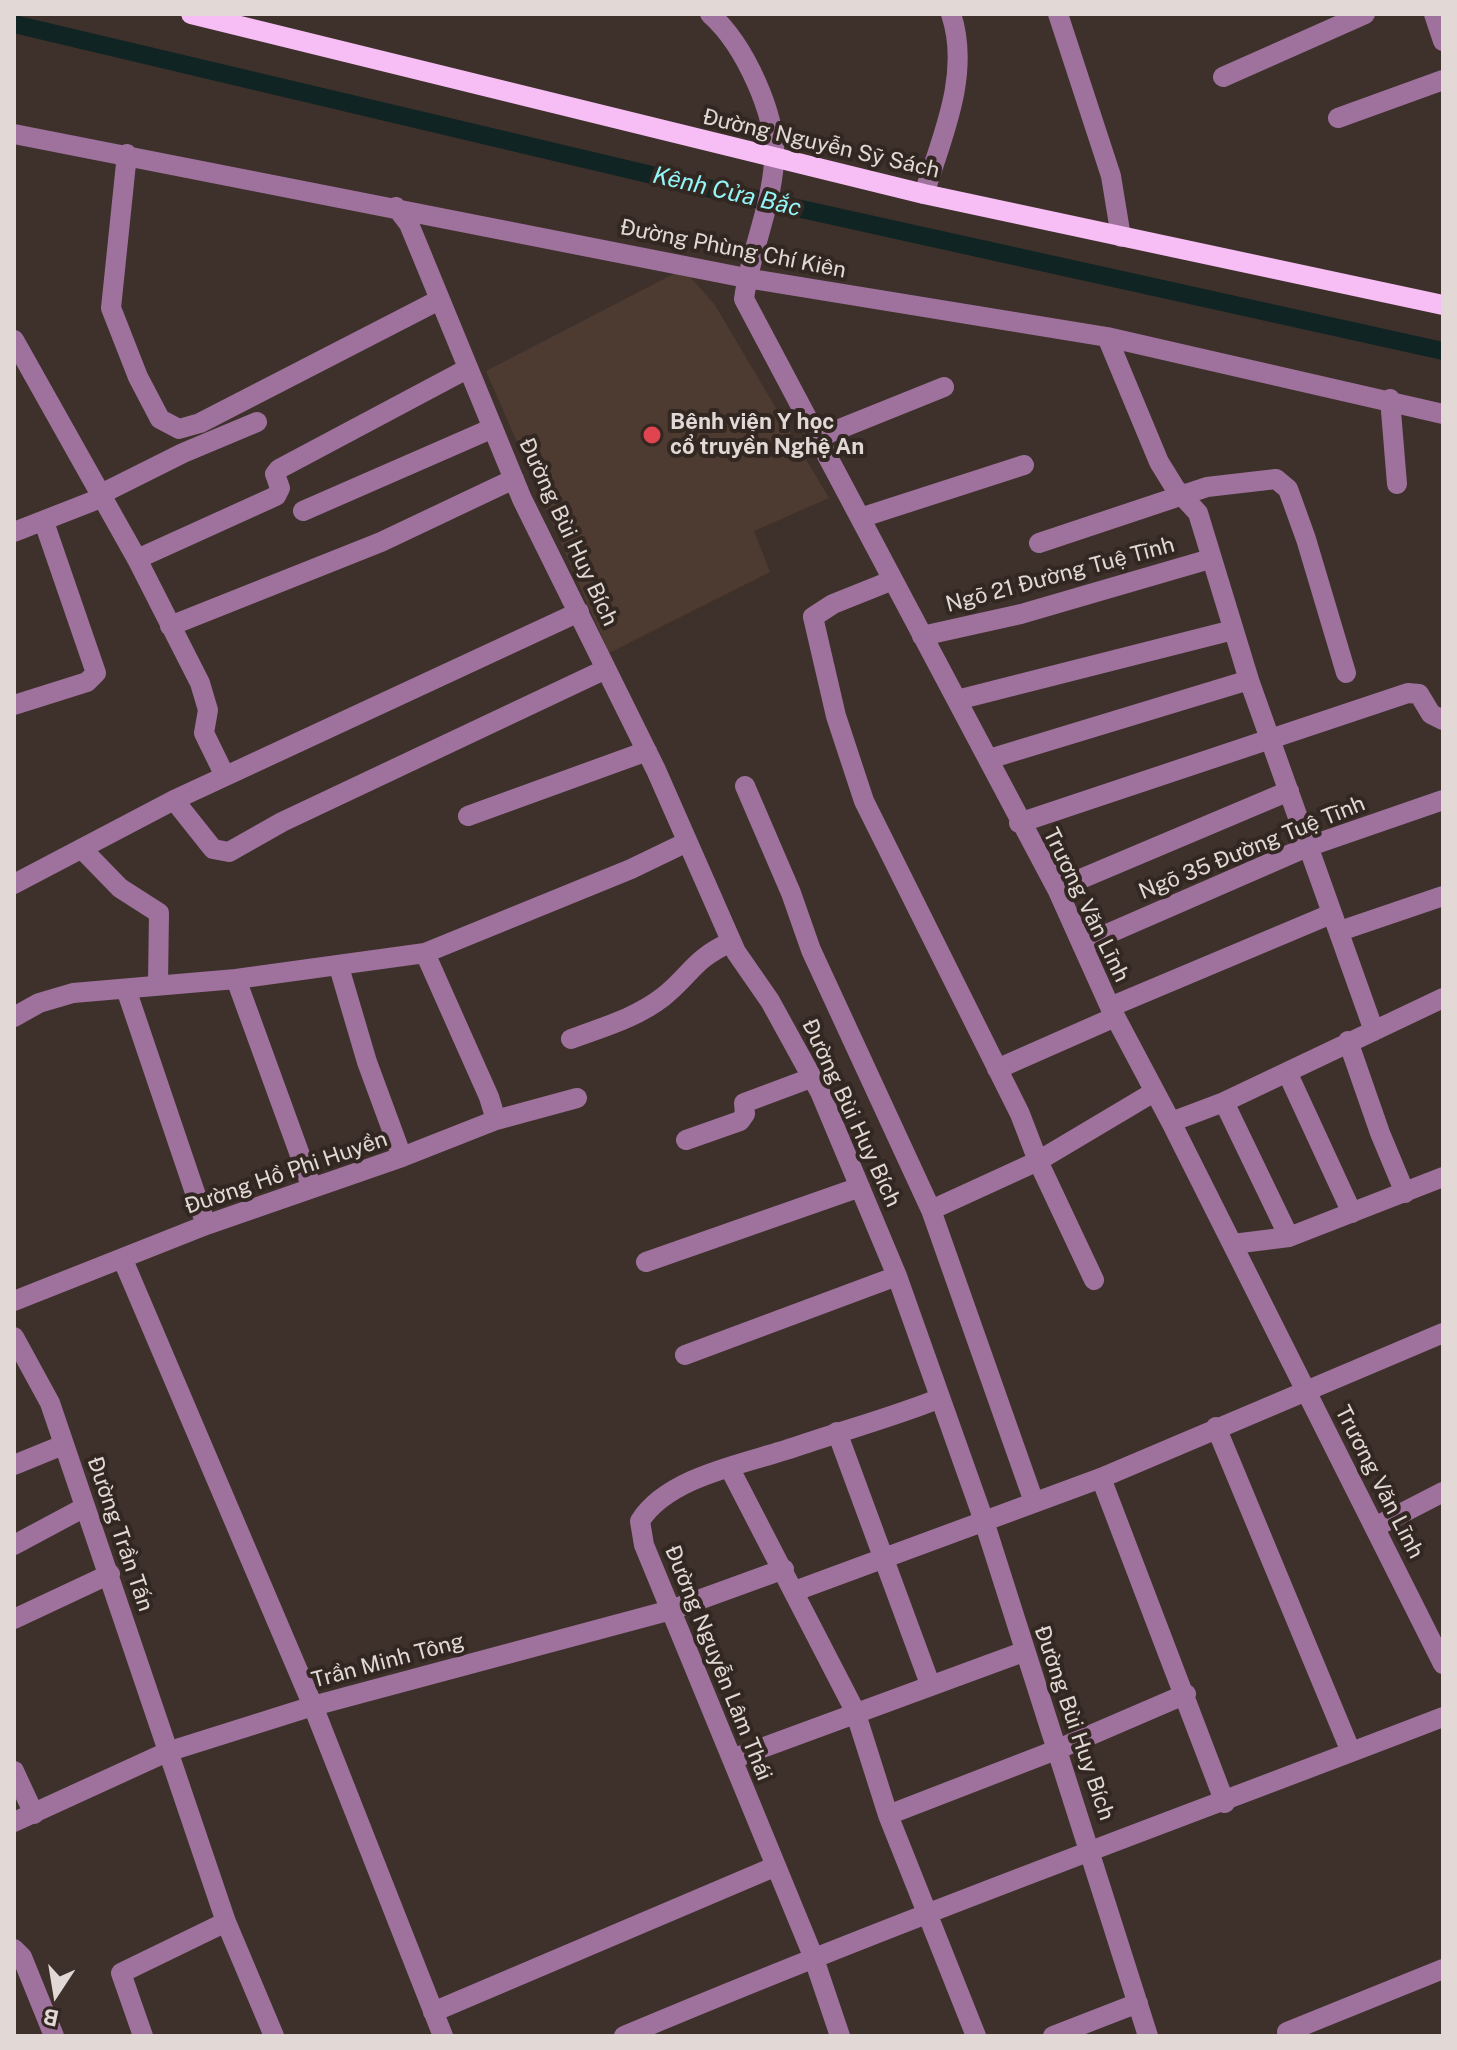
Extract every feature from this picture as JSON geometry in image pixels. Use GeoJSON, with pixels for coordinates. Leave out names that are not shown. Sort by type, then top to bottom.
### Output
{"type":"FeatureCollection","features":[{"type":"Feature","properties":{"kind":"main road","name":"Đường Nguyễn Sỹ Sách"},"geometry":{"type":"LineString","coordinates":[[191,14],[774,164],[1443,305]]}},
{"type":"Feature","properties":{"kind":"street"},"geometry":{"type":"LineString","coordinates":[[710,14],[746,60],[757,82],[774,164]]}},
{"type":"Feature","properties":{"kind":"street"},"geometry":{"type":"LineString","coordinates":[[924,194],[956,83],[958,47],[951,14]]}},
{"type":"Feature","properties":{"kind":"street"},"geometry":{"type":"LineString","coordinates":[[1058,14],[1111,176],[1121,237]]}},
{"type":"Feature","properties":{"kind":"street"},"geometry":{"type":"LineString","coordinates":[[1223,77],[1365,14]]}},
{"type":"Feature","properties":{"kind":"street"},"geometry":{"type":"LineString","coordinates":[[1434,14],[1443,41]]}},
{"type":"Feature","properties":{"kind":"street"},"geometry":{"type":"LineString","coordinates":[[1338,118],[1443,80]]}},
{"type":"Feature","properties":{"kind":"street","name":"Đường Phùng Chí Kiên"},"geometry":{"type":"LineString","coordinates":[[14,134],[746,278],[1107,337],[1390,399],[1443,414]]}},
{"type":"Feature","properties":{"kind":"street"},"geometry":{"type":"LineString","coordinates":[[127,154],[111,308],[149,401],[160,419],[171,427],[191,427],[214,417],[439,300]]}},
{"type":"Feature","properties":{"kind":"street","name":"Trương Văn Lĩnh"},"geometry":{"type":"LineString","coordinates":[[774,164],[746,278],[744,299],[989,759],[1019,823],[1057,889],[1112,1012],[1233,1244],[1443,1664]]}},
{"type":"Feature","properties":{"kind":"street","name":"Đường Bùi Huy Bích"},"geometry":{"type":"LineString","coordinates":[[396,207],[409,224],[514,479],[647,751],[731,942],[783,1023],[811,1078],[897,1276],[933,1370],[938,1399],[984,1521],[1023,1652],[1092,1851],[1148,2036]]}},
{"type":"Feature","properties":{"kind":"street"},"geometry":{"type":"LineString","coordinates":[[1107,337],[1159,462],[1198,513],[1249,680],[1374,1031]]}},
{"type":"Feature","properties":{"kind":"street"},"geometry":{"type":"LineString","coordinates":[[17,354],[137,559],[206,700],[204,733],[225,776]]}},
{"type":"Feature","properties":{"kind":"street"},"geometry":{"type":"LineString","coordinates":[[137,559],[276,496],[280,488],[275,474],[279,469],[467,369]]}},
{"type":"Feature","properties":{"kind":"street"},"geometry":{"type":"LineString","coordinates":[[817,438],[944,387]]}},
{"type":"Feature","properties":{"kind":"street"},"geometry":{"type":"LineString","coordinates":[[1390,399],[1397,484]]}},
{"type":"Feature","properties":{"kind":"street"},"geometry":{"type":"LineString","coordinates":[[14,532],[44,522],[257,422]]}},
{"type":"Feature","properties":{"kind":"street"},"geometry":{"type":"LineString","coordinates":[[303,511],[493,428]]}},
{"type":"Feature","properties":{"kind":"street"},"geometry":{"type":"LineString","coordinates":[[860,518],[1024,465]]}},
{"type":"Feature","properties":{"kind":"street"},"geometry":{"type":"LineString","coordinates":[[170,626],[381,542],[514,479]]}},
{"type":"Feature","properties":{"kind":"street"},"geometry":{"type":"LineString","coordinates":[[1039,543],[1207,487],[1276,479],[1288,489],[1346,673]]}},
{"type":"Feature","properties":{"kind":"street"},"geometry":{"type":"LineString","coordinates":[[16,700],[87,682],[96,673],[44,522]]}},
{"type":"Feature","properties":{"kind":"street","name":"Ngõ 21 Đường Tuệ Tĩnh"},"geometry":{"type":"LineString","coordinates":[[922,636],[1021,614],[1210,559]]}},
{"type":"Feature","properties":{"kind":"street"},"geometry":{"type":"LineString","coordinates":[[893,580],[821,610],[813,617],[836,716],[864,801],[997,1069],[1094,1280]]}},
{"type":"Feature","properties":{"kind":"street"},"geometry":{"type":"LineString","coordinates":[[14,884],[174,800],[579,612]]}},
{"type":"Feature","properties":{"kind":"street"},"geometry":{"type":"LineString","coordinates":[[957,700],[1233,630]]}},
{"type":"Feature","properties":{"kind":"street"},"geometry":{"type":"LineString","coordinates":[[174,800],[213,849],[229,852],[282,822],[606,669]]}},
{"type":"Feature","properties":{"kind":"street"},"geometry":{"type":"LineString","coordinates":[[989,759],[1249,680]]}},
{"type":"Feature","properties":{"kind":"street"},"geometry":{"type":"LineString","coordinates":[[1019,823],[1408,693],[1419,694],[1431,714],[1443,720]]}},
{"type":"Feature","properties":{"kind":"street"},"geometry":{"type":"LineString","coordinates":[[468,816],[647,751]]}},
{"type":"Feature","properties":{"kind":"street"},"geometry":{"type":"LineString","coordinates":[[745,786],[791,893],[811,950],[931,1210],[1034,1502]]}},
{"type":"Feature","properties":{"kind":"street"},"geometry":{"type":"LineString","coordinates":[[1057,889],[1289,791]]}},
{"type":"Feature","properties":{"kind":"street","name":"Ngõ 35 Đường Tuệ Tĩnh"},"geometry":{"type":"LineString","coordinates":[[1082,945],[1307,847],[1443,800]]}},
{"type":"Feature","properties":{"kind":"street"},"geometry":{"type":"LineString","coordinates":[[14,1017],[60,995],[158,983],[236,979],[425,953],[631,869],[687,842]]}},
{"type":"Feature","properties":{"kind":"street"},"geometry":{"type":"LineString","coordinates":[[83,850],[120,888],[159,913],[158,983]]}},
{"type":"Feature","properties":{"kind":"street"},"geometry":{"type":"LineString","coordinates":[[997,1069],[1112,1012],[1336,922],[1443,896]]}},
{"type":"Feature","properties":{"kind":"street"},"geometry":{"type":"LineString","coordinates":[[571,1039],[650,1006],[667,994],[691,966],[731,942]]}},
{"type":"Feature","properties":{"kind":"street"},"geometry":{"type":"LineString","coordinates":[[425,953],[489,1097],[496,1120]]}},
{"type":"Feature","properties":{"kind":"street"},"geometry":{"type":"LineString","coordinates":[[339,967],[364,1051],[402,1157]]}},
{"type":"Feature","properties":{"kind":"street"},"geometry":{"type":"LineString","coordinates":[[236,979],[312,1188]]}},
{"type":"Feature","properties":{"kind":"street"},"geometry":{"type":"LineString","coordinates":[[126,989],[206,1225]]}},
{"type":"Feature","properties":{"kind":"street"},"geometry":{"type":"LineString","coordinates":[[1171,1122],[1224,1102],[1443,998]]}},
{"type":"Feature","properties":{"kind":"street"},"geometry":{"type":"LineString","coordinates":[[1348,1041],[1405,1193]]}},
{"type":"Feature","properties":{"kind":"street"},"geometry":{"type":"LineString","coordinates":[[1287,1072],[1352,1213]]}},
{"type":"Feature","properties":{"kind":"street"},"geometry":{"type":"LineString","coordinates":[[686,1140],[740,1121],[745,1114],[744,1103],[811,1078]]}},
{"type":"Feature","properties":{"kind":"street"},"geometry":{"type":"LineString","coordinates":[[931,1210],[1038,1161],[1154,1092]]}},
{"type":"Feature","properties":{"kind":"street","name":"Đường Hồ Phi Huyền"},"geometry":{"type":"LineString","coordinates":[[14,1301],[206,1225],[402,1157],[496,1120],[577,1098]]}},
{"type":"Feature","properties":{"kind":"street"},"geometry":{"type":"LineString","coordinates":[[1224,1102],[1289,1237]]}},
{"type":"Feature","properties":{"kind":"street"},"geometry":{"type":"LineString","coordinates":[[1233,1244],[1289,1237],[1443,1177]]}},
{"type":"Feature","properties":{"kind":"street"},"geometry":{"type":"LineString","coordinates":[[646,1262],[860,1187]]}},
{"type":"Feature","properties":{"kind":"street"},"geometry":{"type":"LineString","coordinates":[[123,1260],[313,1706],[443,2036]]}},
{"type":"Feature","properties":{"kind":"street"},"geometry":{"type":"LineString","coordinates":[[685,1355],[897,1276]]}},
{"type":"Feature","properties":{"kind":"street"},"geometry":{"type":"LineString","coordinates":[[795,1591],[1101,1478],[1443,1333]]}},
{"type":"Feature","properties":{"kind":"street","name":"Đường Trần Tấn"},"geometry":{"type":"LineString","coordinates":[[14,1337],[50,1403],[226,1922],[274,2036]]}},
{"type":"Feature","properties":{"kind":"street","name":"Đường Nguyễn Lâm Thái"},"geometry":{"type":"LineString","coordinates":[[840,2036],[813,1956],[644,1545],[640,1521],[651,1505],[729,1467],[895,1416],[938,1399]]}},
{"type":"Feature","properties":{"kind":"street"},"geometry":{"type":"LineString","coordinates":[[1216,1427],[1351,1752]]}},
{"type":"Feature","properties":{"kind":"street"},"geometry":{"type":"LineString","coordinates":[[837,1432],[886,1556],[930,1684]]}},
{"type":"Feature","properties":{"kind":"street"},"geometry":{"type":"LineString","coordinates":[[14,1465],[63,1445]]}},
{"type":"Feature","properties":{"kind":"street"},"geometry":{"type":"LineString","coordinates":[[729,1467],[855,1711],[888,1815],[976,2036]]}},
{"type":"Feature","properties":{"kind":"street"},"geometry":{"type":"LineString","coordinates":[[1101,1478],[1186,1694],[1225,1803]]}},
{"type":"Feature","properties":{"kind":"street"},"geometry":{"type":"LineString","coordinates":[[1375,1527],[1443,1492]]}},
{"type":"Feature","properties":{"kind":"street"},"geometry":{"type":"LineString","coordinates":[[14,1545],[85,1507]]}},
{"type":"Feature","properties":{"kind":"street","name":"Trần Minh Tông"},"geometry":{"type":"LineString","coordinates":[[14,1822],[167,1752],[313,1706],[671,1610],[784,1569]]}},
{"type":"Feature","properties":{"kind":"street"},"geometry":{"type":"LineString","coordinates":[[14,1619],[110,1574]]}},
{"type":"Feature","properties":{"kind":"street"},"geometry":{"type":"LineString","coordinates":[[732,1759],[855,1711],[1023,1652]]}},
{"type":"Feature","properties":{"kind":"street"},"geometry":{"type":"LineString","coordinates":[[888,1815],[1056,1750],[1186,1694]]}},
{"type":"Feature","properties":{"kind":"street"},"geometry":{"type":"LineString","coordinates":[[624,2036],[813,1956],[1225,1803],[1443,1717]]}},
{"type":"Feature","properties":{"kind":"street"},"geometry":{"type":"LineString","coordinates":[[14,1771],[34,1814]]}},
{"type":"Feature","properties":{"kind":"street"},"geometry":{"type":"LineString","coordinates":[[433,2012],[774,1867]]}},
{"type":"Feature","properties":{"kind":"street"},"geometry":{"type":"LineString","coordinates":[[143,2036],[121,1973],[226,1922]]}},
{"type":"Feature","properties":{"kind":"street"},"geometry":{"type":"LineString","coordinates":[[14,1949],[22,1957],[54,2036]]}},
{"type":"Feature","properties":{"kind":"street"},"geometry":{"type":"LineString","coordinates":[[1287,2032],[1443,1969]]}},
{"type":"Feature","properties":{"kind":"street"},"geometry":{"type":"LineString","coordinates":[[1053,2036],[1138,2003]]}},
{"type":"Feature","properties":{"kind":"shaded area","name":"Bệnh viện Y học cổ truyền Nghệ An"},"geometry":{"type":"Polygon","coordinates":[[[683,269],[715,305],[829,498],[754,531],[770,572],[609,653],[486,371],[683,269]]]}},
{"type":"Feature","properties":{"kind":"waterway","name":"Kênh Cửa Bắc"},"geometry":{"type":"LineString","coordinates":[[14,24],[711,189],[1443,351]]}},
{"type":"Feature","properties":{"kind":"place","name":"Bệnh viện Y học cổ truyền Nghệ An"},"geometry":{"type":"Point","coordinates":[652,435]}}]}
